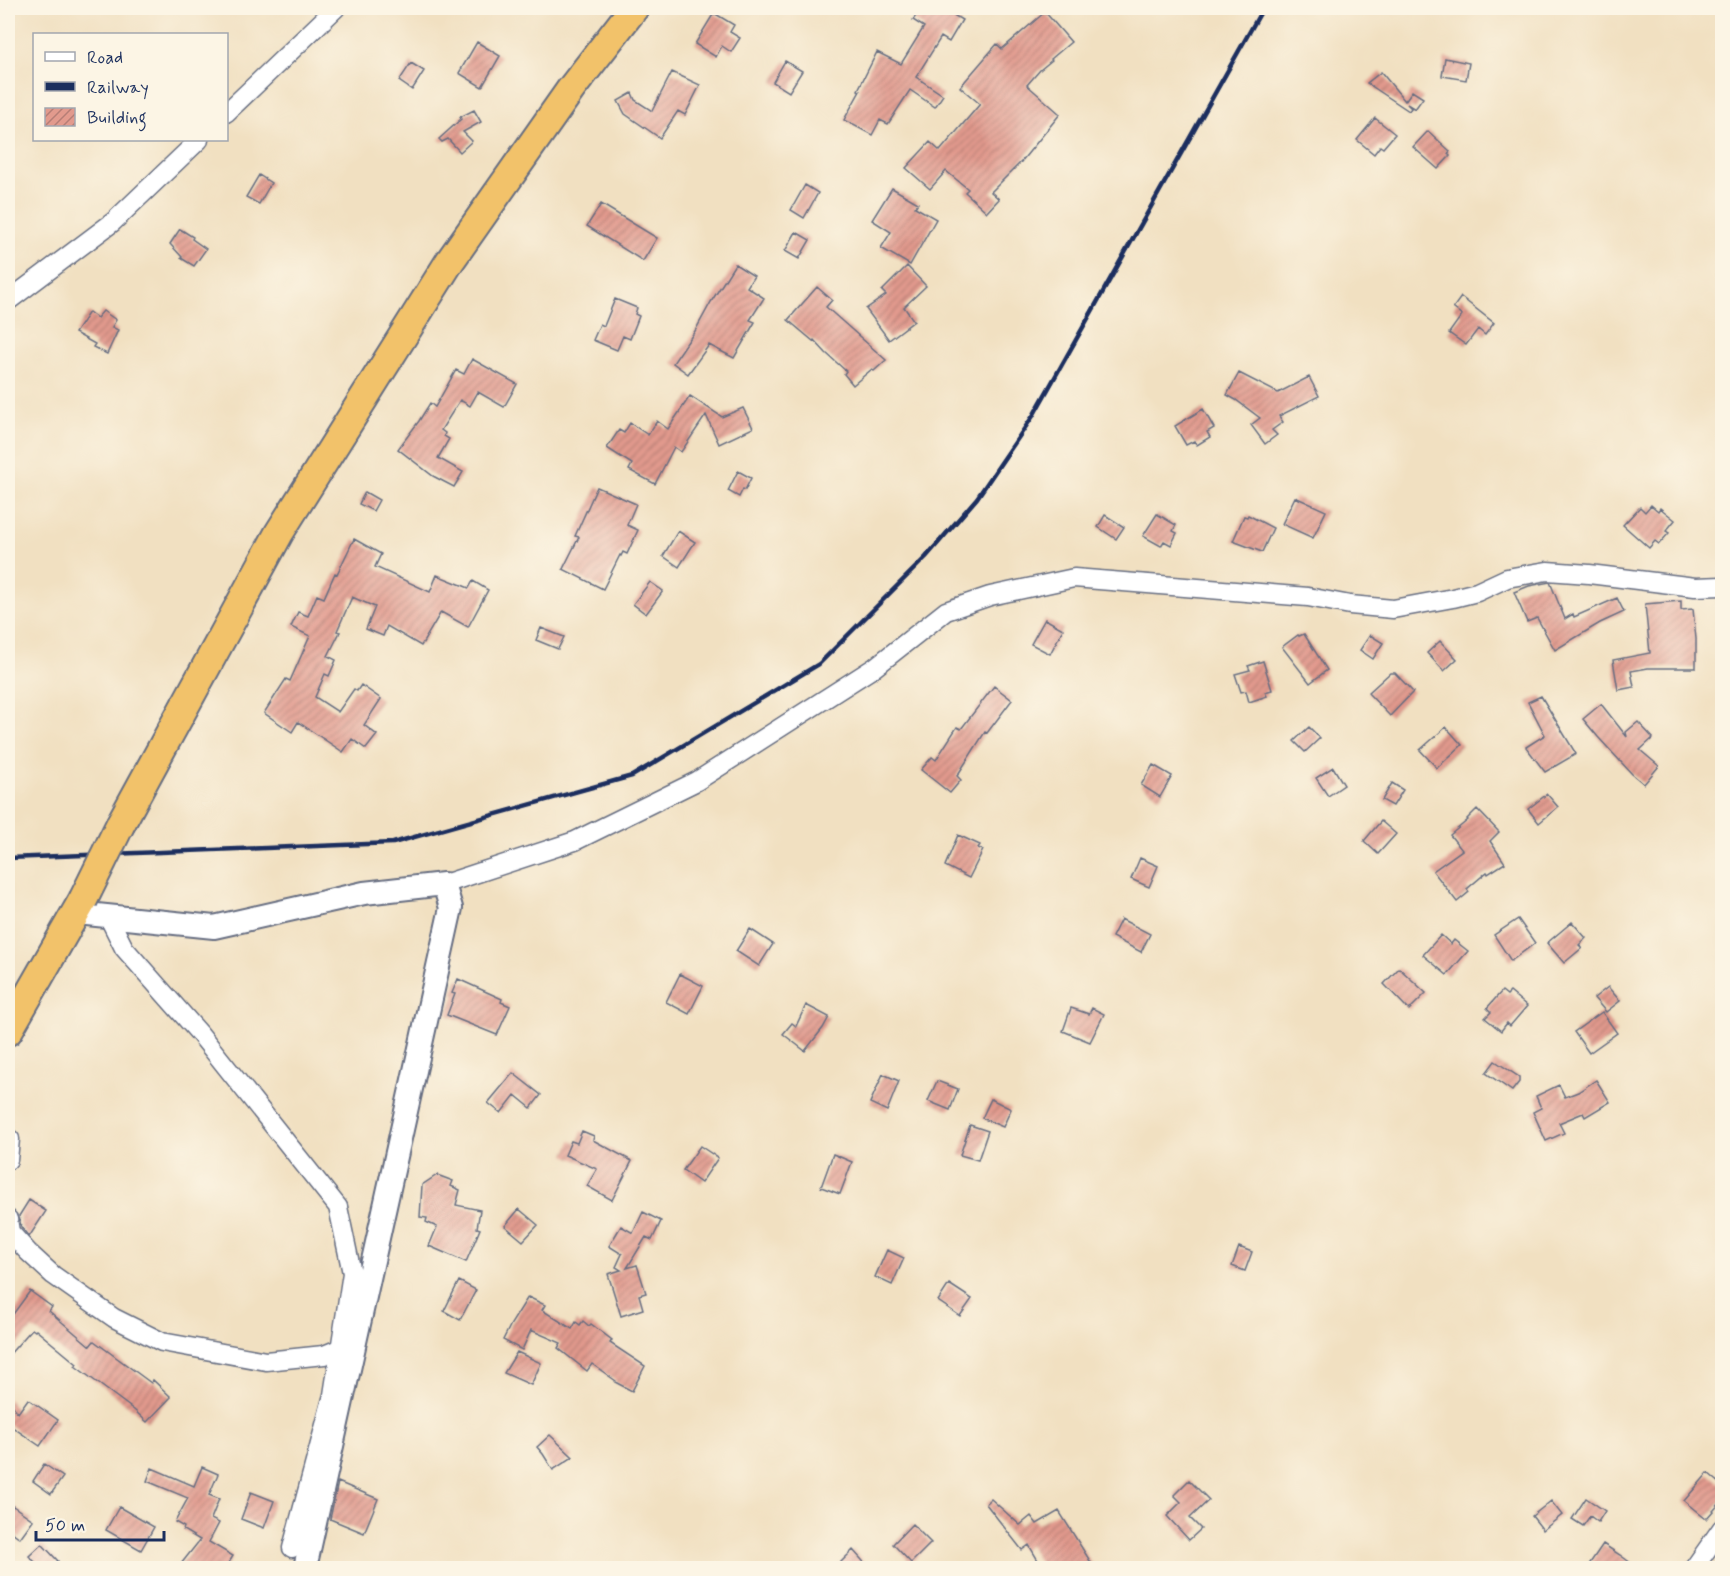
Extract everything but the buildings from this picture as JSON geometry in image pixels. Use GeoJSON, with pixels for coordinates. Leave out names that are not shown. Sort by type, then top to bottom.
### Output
{"type":"FeatureCollection","features":[{"type":"Feature","properties":{"kind":"highway"},"geometry":{"type":"LineString","coordinates":[[10,1023],[80,906],[121,823],[279,534],[450,261],[571,89],[634,8]]}},
{"type":"Feature","properties":{"kind":"street"},"geometry":{"type":"LineString","coordinates":[[228,111],[336,8]]}},
{"type":"Feature","properties":{"kind":"street"},"geometry":{"type":"LineString","coordinates":[[8,301],[113,222],[198,141]]}},
{"type":"Feature","properties":{"kind":"street"},"geometry":{"type":"LineString","coordinates":[[80,906],[108,916],[214,927],[364,893],[444,884],[575,840],[697,781],[875,667],[946,611],[990,596],[1074,578],[1308,597],[1350,605],[1393,609],[1461,596],[1477,592],[1507,578],[1547,571],[1695,586],[1722,586]]}},
{"type":"Feature","properties":{"kind":"street"},"geometry":{"type":"LineString","coordinates":[[305,1569],[451,908],[444,884]]}},
{"type":"Feature","properties":{"kind":"street"},"geometry":{"type":"LineString","coordinates":[[108,916],[124,948],[200,1034],[338,1207],[352,1273],[333,1395],[292,1548]]}},
{"type":"Feature","properties":{"kind":"street"},"geometry":{"type":"LineString","coordinates":[[8,1160],[10,1139]]}},
{"type":"Feature","properties":{"kind":"street"},"geometry":{"type":"LineString","coordinates":[[8,1219],[9,1232],[53,1275],[114,1318],[162,1342],[266,1361],[324,1355],[341,1348]]}},
{"type":"Feature","properties":{"kind":"street"},"geometry":{"type":"LineString","coordinates":[[1694,1569],[1722,1528]]}},
{"type":"Feature","properties":{"kind":"railway"},"geometry":{"type":"LineString","coordinates":[[8,858],[393,843],[632,776],[819,664],[926,557],[977,498],[1033,416],[1263,8]]}}]}
